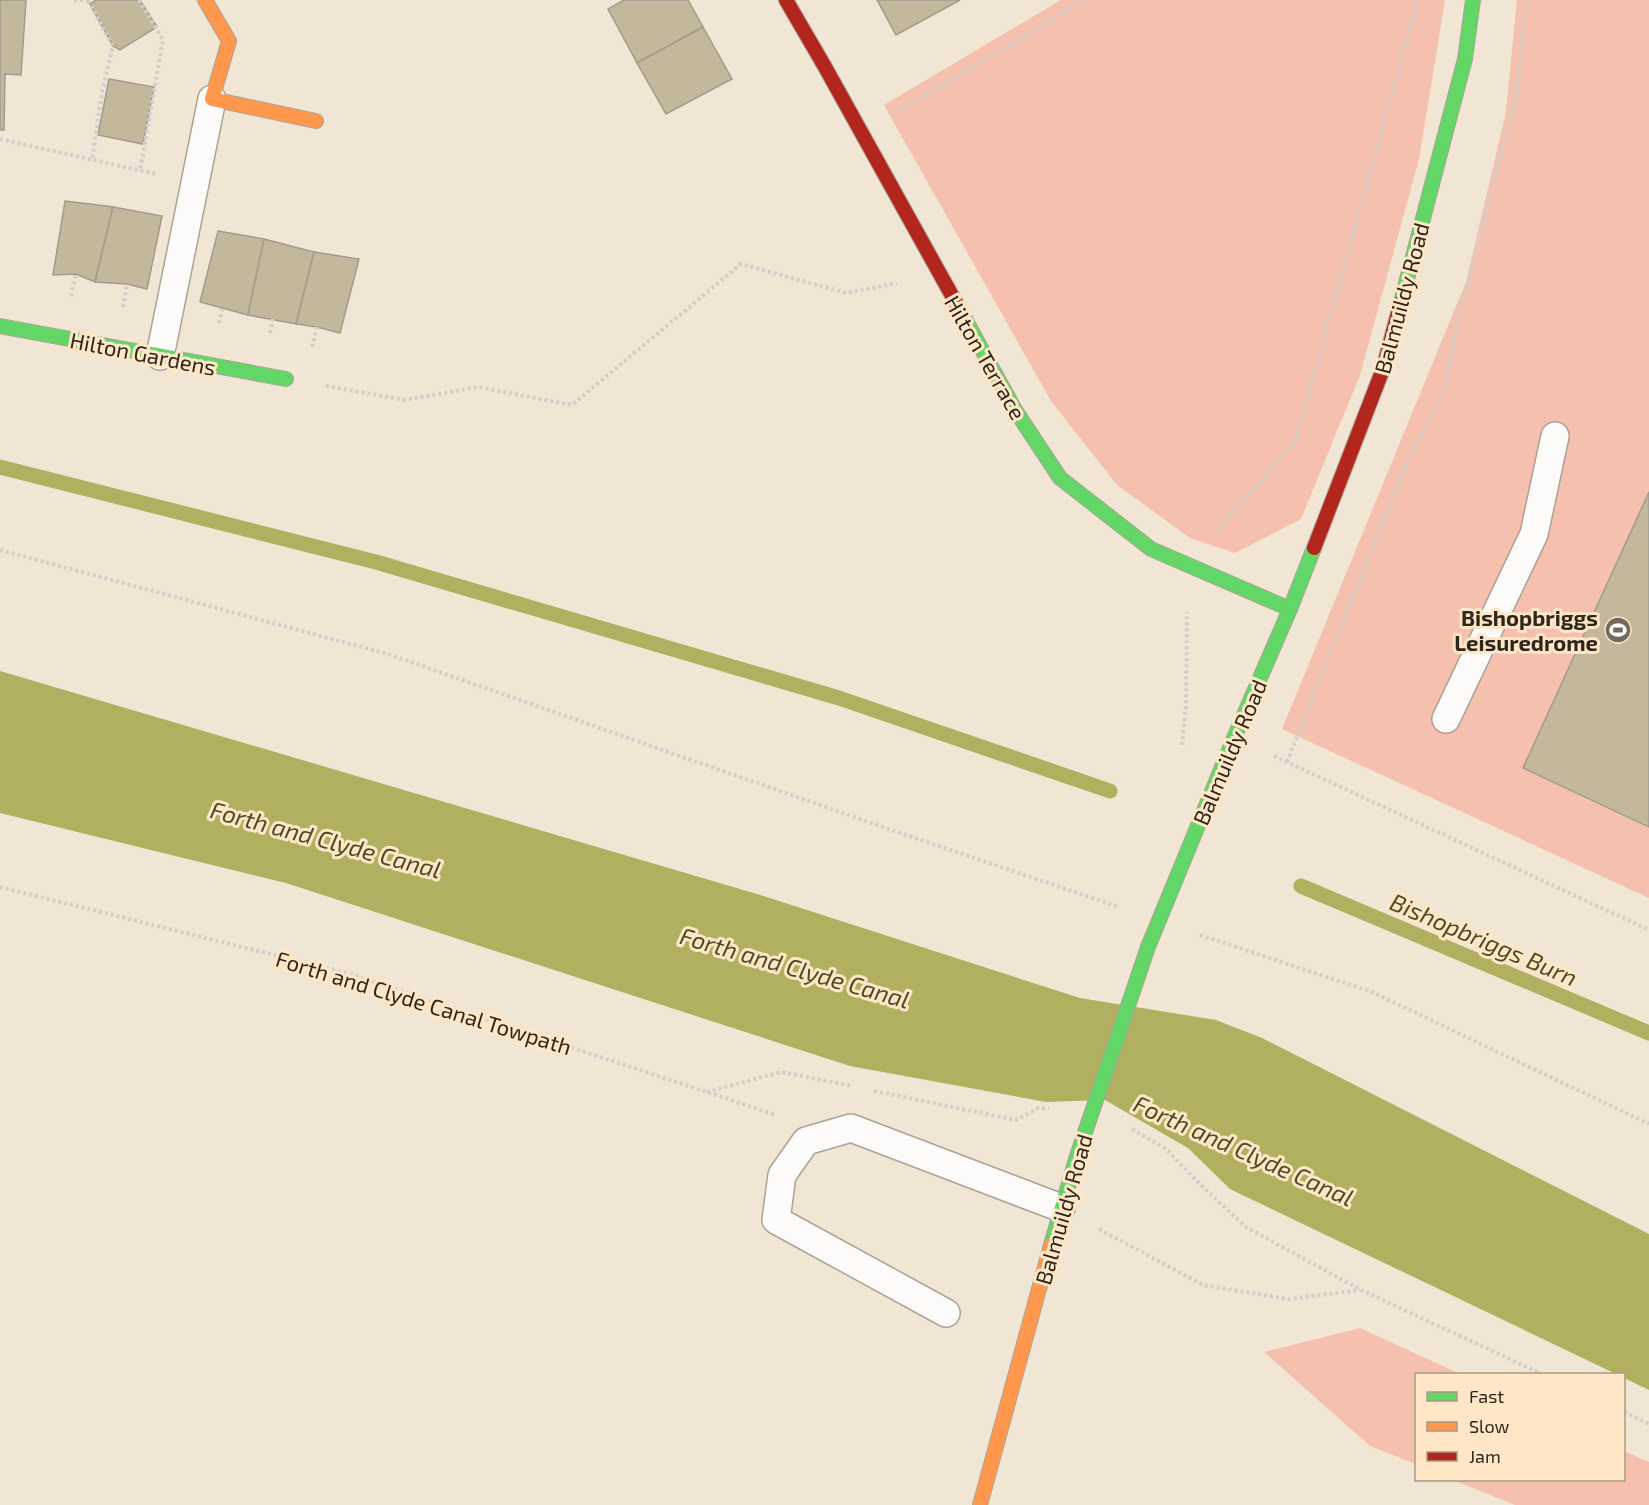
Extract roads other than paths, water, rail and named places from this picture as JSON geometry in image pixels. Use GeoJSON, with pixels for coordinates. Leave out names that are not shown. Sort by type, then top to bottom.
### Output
{"type":"FeatureCollection","features":[{"type":"Feature","properties":{"kind":"street"},"geometry":{"type":"LineString","coordinates":[[205,0],[229,41],[212,99],[316,121]]}},
{"type":"Feature","properties":{"kind":"street","name":"Hilton Terrace"},"geometry":{"type":"LineString","coordinates":[[786,0],[1015,410],[1060,478],[1152,549],[1290,609]]}},
{"type":"Feature","properties":{"kind":"street","name":"Balmuildy Road"},"geometry":{"type":"LineString","coordinates":[[980,1505],[1061,1208],[1148,947],[1290,609],[1383,369],[1465,59],[1473,0]]}},
{"type":"Feature","properties":{"kind":"street","name":"Hilton Gardens"},"geometry":{"type":"LineString","coordinates":[[0,326],[286,379]]}},
{"type":"Feature","properties":{"kind":"lane"},"geometry":{"type":"LineString","coordinates":[[160,356],[212,99]]}},
{"type":"Feature","properties":{"kind":"lane"},"geometry":{"type":"LineString","coordinates":[[1446,719],[1534,534],[1555,436]]}},
{"type":"Feature","properties":{"kind":"lane"},"geometry":{"type":"LineString","coordinates":[[946,1313],[776,1220],[782,1175],[806,1141],[851,1128],[1061,1208]]}},
{"type":"Feature","properties":{"kind":"water","name":"Forth and Clyde Canal"},"geometry":{"type":"Polygon","coordinates":[[[0,671],[757,894],[1080,998],[1216,1020],[1262,1038],[1649,1234],[1649,1390],[1625,1378],[1625,1373],[1614,1373],[1230,1189],[1188,1148],[1105,1100],[1046,1102],[850,1066],[286,883],[0,813],[0,671]]]}},
{"type":"Feature","properties":{"kind":"waterway"},"geometry":{"type":"LineString","coordinates":[[0,467],[376,562],[839,698],[1110,791]]}},
{"type":"Feature","properties":{"kind":"waterway","name":"Bishopbriggs Burn"},"geometry":{"type":"LineString","coordinates":[[1301,886],[1649,1033]]}},
{"type":"Feature","properties":{"kind":"place","name":"Bishopbriggs Leisuredrome"},"geometry":{"type":"Point","coordinates":[1618,630]}}]}
